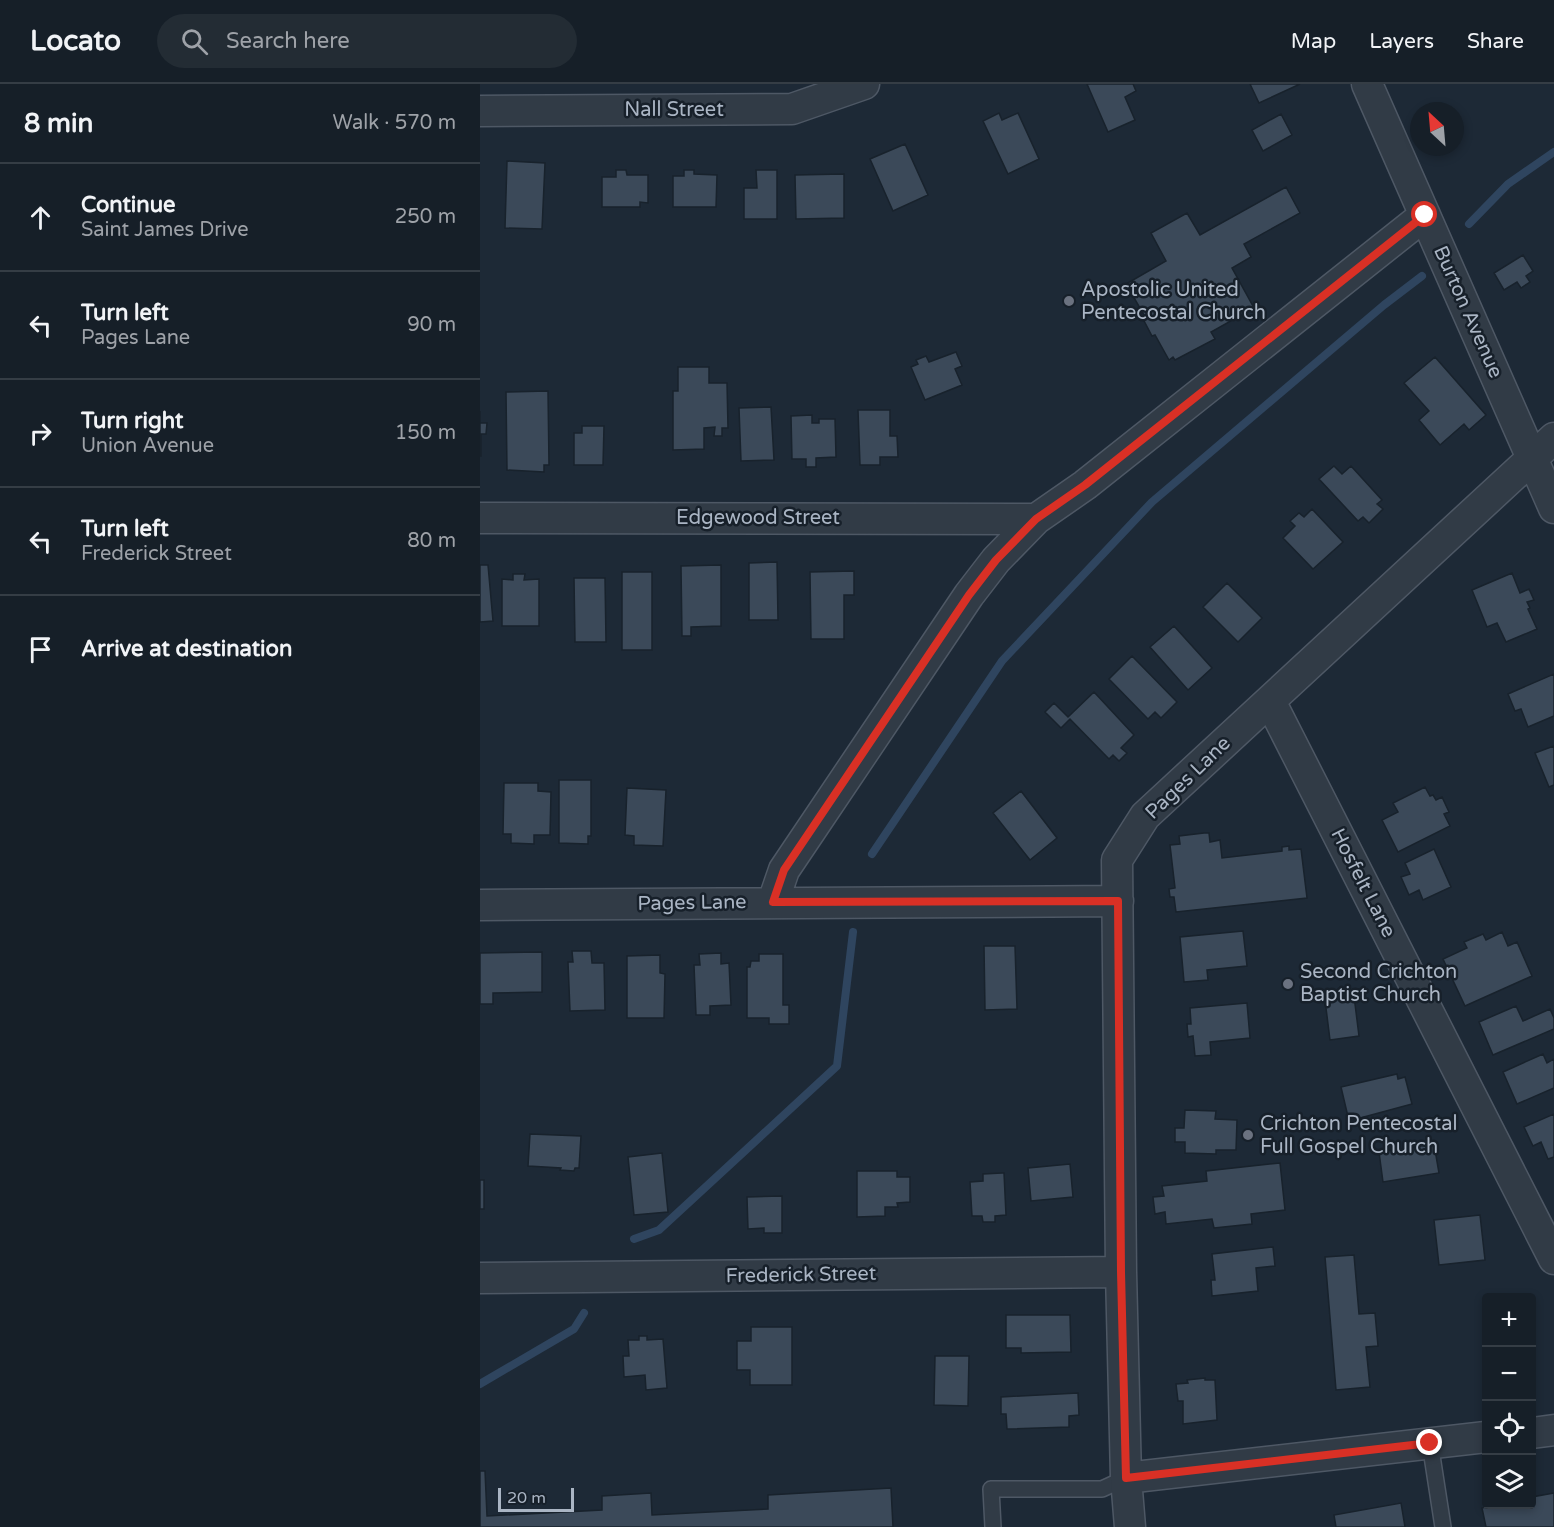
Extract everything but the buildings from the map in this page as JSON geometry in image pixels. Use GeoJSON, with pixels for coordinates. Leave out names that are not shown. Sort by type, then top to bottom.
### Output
{"type":"FeatureCollection","features":[{"type":"Feature","properties":{"kind":"street","name":"Nall Street"},"geometry":{"type":"LineString","coordinates":[[480,111],[792,109],[864,84]]}},
{"type":"Feature","properties":{"kind":"street","name":"Burton Avenue"},"geometry":{"type":"LineString","coordinates":[[1367,84],[1554,508]]}},
{"type":"Feature","properties":{"kind":"street"},"geometry":{"type":"LineString","coordinates":[[773,902],[784,870],[969,595],[996,560],[1036,519],[1085,485],[1425,215]]}},
{"type":"Feature","properties":{"kind":"street","name":"Pages Lane"},"geometry":{"type":"LineString","coordinates":[[480,905],[1118,901],[1118,860],[1145,816],[1554,438]]}},
{"type":"Feature","properties":{"kind":"street","name":"Edgewood Street"},"geometry":{"type":"LineString","coordinates":[[480,518],[1036,519]]}},
{"type":"Feature","properties":{"kind":"street","name":"Hosfelt Lane"},"geometry":{"type":"LineString","coordinates":[[1270,701],[1554,1258]]}},
{"type":"Feature","properties":{"kind":"street"},"geometry":{"type":"LineString","coordinates":[[1118,901],[1121,1272],[1126,1478],[1131,1527]]}},
{"type":"Feature","properties":{"kind":"street","name":"Frederick Street"},"geometry":{"type":"LineString","coordinates":[[480,1278],[1121,1272]]}},
{"type":"Feature","properties":{"kind":"street"},"geometry":{"type":"LineString","coordinates":[[1536,1432],[1554,1430]]}},
{"type":"Feature","properties":{"kind":"street"},"geometry":{"type":"LineString","coordinates":[[1126,1478],[1482,1437]]}},
{"type":"Feature","properties":{"kind":"lane"},"geometry":{"type":"LineString","coordinates":[[1430,1443],[1443,1527]]}},
{"type":"Feature","properties":{"kind":"lane"},"geometry":{"type":"LineString","coordinates":[[993,1527],[991,1489],[1102,1490],[1126,1478]]}},
{"type":"Feature","properties":{"kind":"waterway"},"geometry":{"type":"LineString","coordinates":[[1469,224],[1508,184],[1554,152]]}},
{"type":"Feature","properties":{"kind":"waterway"},"geometry":{"type":"LineString","coordinates":[[872,854],[1002,661],[1152,502],[1384,305],[1422,276]]}},
{"type":"Feature","properties":{"kind":"waterway"},"geometry":{"type":"LineString","coordinates":[[634,1239],[659,1230],[837,1066],[853,932]]}},
{"type":"Feature","properties":{"kind":"waterway"},"geometry":{"type":"LineString","coordinates":[[480,1384],[574,1329],[584,1313]]}},
{"type":"Feature","properties":{"kind":"place","name":"Apostolic United Pentecostal Church"},"geometry":{"type":"Point","coordinates":[1069,301]}},
{"type":"Feature","properties":{"kind":"place","name":"Second Crichton Baptist Church"},"geometry":{"type":"Point","coordinates":[1288,984]}},
{"type":"Feature","properties":{"kind":"place","name":"Crichton Pentecostal Full Gospel Church"},"geometry":{"type":"Point","coordinates":[1248,1135]}},
{"type":"Feature","properties":{"kind":"route"},"geometry":{"type":"LineString","coordinates":[[1425,215],[1085,485],[1036,519],[996,560],[969,595],[784,870],[773,902],[1118,901],[1121,1272],[1126,1478],[1430,1443]]}}]}
